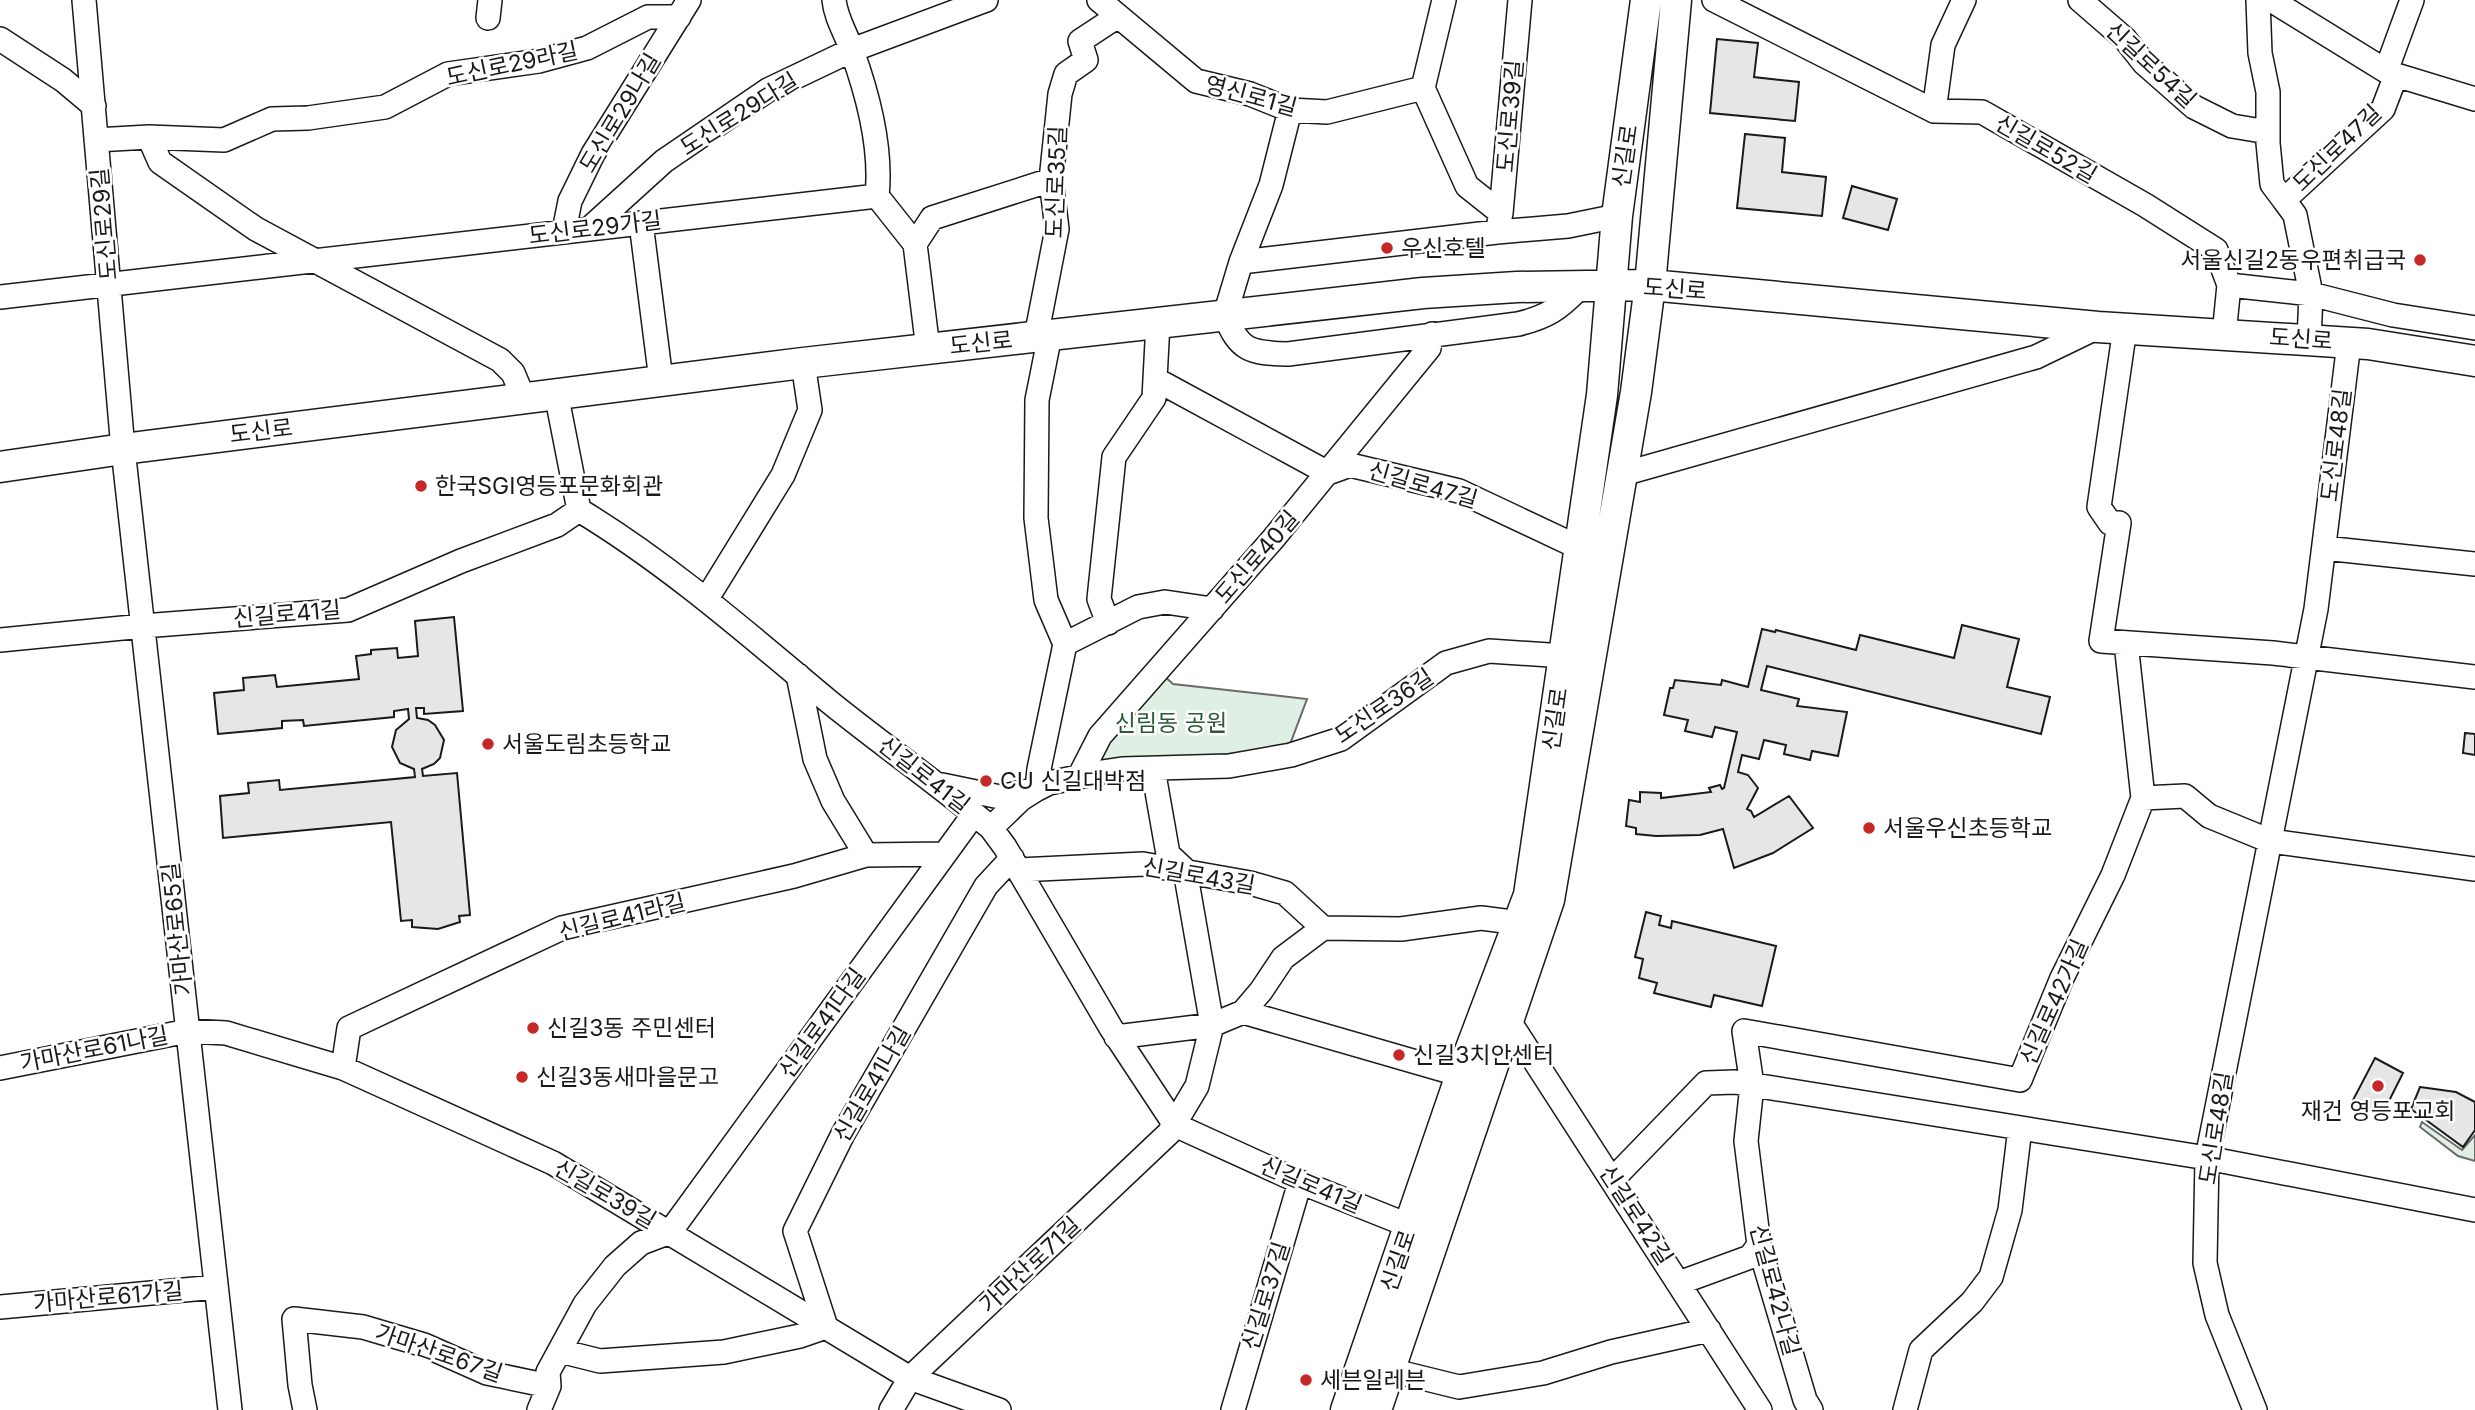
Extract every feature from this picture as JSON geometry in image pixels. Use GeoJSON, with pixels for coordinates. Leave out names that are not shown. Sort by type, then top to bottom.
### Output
{"type":"FeatureCollection","features":[{"type":"Feature","properties":{"kind":"main road","name":"신길로"},"geometry":{"type":"LineString","coordinates":[[1346,1410],[1461,1075],[1520,923],[1534,868],[1602,395],[1617,216],[1646,0]]}},
{"type":"Feature","properties":{"kind":"main road","name":"신길로"},"geometry":{"type":"LineString","coordinates":[[1376,1410],[1540,930],[1553,881],[1623,474],[1650,285],[1676,0]]}},
{"type":"Feature","properties":{"kind":"main road","name":"도신로"},"geometry":{"type":"LineString","coordinates":[[0,467],[523,397],[803,363],[1423,293],[1517,287],[1650,285],[2112,328],[2349,342],[2475,361]]}},
{"type":"Feature","properties":{"kind":"street","name":"도신로29길"},"geometry":{"type":"LineString","coordinates":[[84,0],[123,449]]}},
{"type":"Feature","properties":{"kind":"street"},"geometry":{"type":"LineString","coordinates":[[834,0],[836,14],[852,50],[867,103],[879,171],[877,195],[915,244],[928,349]]}},
{"type":"Feature","properties":{"kind":"street","name":"도신로29다길"},"geometry":{"type":"LineString","coordinates":[[589,229],[664,161],[758,97],[852,50],[986,0]]}},
{"type":"Feature","properties":{"kind":"street","name":"영신로1길"},"geometry":{"type":"LineString","coordinates":[[1099,0],[1196,81],[1250,94],[1290,110],[1327,112],[1423,88]]}},
{"type":"Feature","properties":{"kind":"street"},"geometry":{"type":"LineString","coordinates":[[1444,0],[1423,88],[1467,186],[1499,222]]}},
{"type":"Feature","properties":{"kind":"street","name":"도신로39길"},"geometry":{"type":"LineString","coordinates":[[1499,222],[1520,0]]}},
{"type":"Feature","properties":{"kind":"street","name":"신길로52길"},"geometry":{"type":"LineString","coordinates":[[1714,0],[1934,111],[1982,112],[2145,205],[2216,250],[2230,285],[2224,335]]}},
{"type":"Feature","properties":{"kind":"street"},"geometry":{"type":"LineString","coordinates":[[1934,111],[1943,45],[1964,0]]}},
{"type":"Feature","properties":{"kind":"street","name":"신길로54길"},"geometry":{"type":"LineString","coordinates":[[2080,0],[2125,39],[2144,63],[2194,107],[2232,126],[2268,132]]}},
{"type":"Feature","properties":{"kind":"street"},"geometry":{"type":"LineString","coordinates":[[2258,0],[2260,53],[2268,92],[2272,184],[2284,200]]}},
{"type":"Feature","properties":{"kind":"street","name":"도신로47길"},"geometry":{"type":"LineString","coordinates":[[2271,0],[2386,71],[2412,0]]}},
{"type":"Feature","properties":{"kind":"street","name":"도신로29라길"},"geometry":{"type":"LineString","coordinates":[[96,140],[149,136],[224,140],[272,119],[308,118],[385,107],[448,74],[539,61],[587,48],[648,16],[684,8]]}},
{"type":"Feature","properties":{"kind":"street","name":"도신로29나길"},"geometry":{"type":"LineString","coordinates":[[564,232],[570,201],[593,154],[684,8]]}},
{"type":"Feature","properties":{"kind":"street","name":"도신로35길"},"geometry":{"type":"LineString","coordinates":[[1043,336],[1057,229],[1051,180],[1060,94],[1066,74],[1086,60],[1080,41],[1118,16]]}},
{"type":"Feature","properties":{"kind":"street"},"geometry":{"type":"LineString","coordinates":[[0,39],[63,80],[94,106]]}},
{"type":"Feature","properties":{"kind":"street","name":"도신로47길"},"geometry":{"type":"LineString","coordinates":[[2308,340],[2311,294],[2295,215],[2284,200],[2383,109],[2396,75],[2475,99]]}},
{"type":"Feature","properties":{"kind":"street"},"geometry":{"type":"LineString","coordinates":[[1290,110],[1271,185],[1241,262],[1225,315],[1238,343],[1251,350],[1277,354],[1327,350],[1518,324],[1544,318],[1564,304],[1580,287]]}},
{"type":"Feature","properties":{"kind":"street"},"geometry":{"type":"LineString","coordinates":[[149,136],[160,162],[256,229],[500,360],[513,373],[523,397]]}},
{"type":"Feature","properties":{"kind":"street"},"geometry":{"type":"LineString","coordinates":[[915,244],[932,218],[1051,180]]}},
{"type":"Feature","properties":{"kind":"street","name":"도신로29가길"},"geometry":{"type":"LineString","coordinates":[[0,297],[877,195]]}},
{"type":"Feature","properties":{"kind":"street"},"geometry":{"type":"LineString","coordinates":[[1241,262],[1499,222],[1567,226],[1617,216]]}},
{"type":"Feature","properties":{"kind":"street"},"geometry":{"type":"LineString","coordinates":[[640,223],[662,380]]}},
{"type":"Feature","properties":{"kind":"street"},"geometry":{"type":"LineString","coordinates":[[2230,285],[2311,294],[2393,314],[2475,328]]}},
{"type":"Feature","properties":{"kind":"street"},"geometry":{"type":"LineString","coordinates":[[1108,623],[1099,598],[1114,457],[1154,398],[1158,323]]}},
{"type":"Feature","properties":{"kind":"street"},"geometry":{"type":"LineString","coordinates":[[1623,474],[2036,357],[2112,328],[2099,507],[2110,523],[2119,523],[2101,641],[2273,653],[2475,677]]}},
{"type":"Feature","properties":{"kind":"street","name":"도신로40길"},"geometry":{"type":"LineString","coordinates":[[1079,777],[1100,736],[1328,473],[1429,348],[1432,334]]}},
{"type":"Feature","properties":{"kind":"street"},"geometry":{"type":"LineString","coordinates":[[1038,789],[1039,769],[1065,644],[1046,600],[1036,518],[1037,400],[1043,336]]}},
{"type":"Feature","properties":{"kind":"street","name":"도신로48길"},"geometry":{"type":"LineString","coordinates":[[2255,1410],[2217,1315],[2204,1263],[2207,1158],[2316,609],[2349,342]]}},
{"type":"Feature","properties":{"kind":"street"},"geometry":{"type":"LineString","coordinates":[[706,600],[783,475],[810,410],[803,363]]}},
{"type":"Feature","properties":{"kind":"street"},"geometry":{"type":"LineString","coordinates":[[1155,379],[1328,473]]}},
{"type":"Feature","properties":{"kind":"street"},"geometry":{"type":"LineString","coordinates":[[556,393],[579,510]]}},
{"type":"Feature","properties":{"kind":"street","name":"가마산로65길"},"geometry":{"type":"LineString","coordinates":[[123,449],[230,1410]]}},
{"type":"Feature","properties":{"kind":"street","name":"신길로47길"},"geometry":{"type":"LineString","coordinates":[[1328,473],[1350,465],[1459,491],[1580,548]]}},
{"type":"Feature","properties":{"kind":"street","name":"신길로41길"},"geometry":{"type":"LineString","coordinates":[[0,640],[348,610],[461,561],[556,525],[579,510],[611,529],[706,600],[983,821],[1015,864],[1116,1037],[1175,1125],[1300,1182],[1410,1226]]}},
{"type":"Feature","properties":{"kind":"street"},"geometry":{"type":"LineString","coordinates":[[2324,548],[2475,564]]}},
{"type":"Feature","properties":{"kind":"street"},"geometry":{"type":"LineString","coordinates":[[1065,644],[1138,607],[1165,602],[1212,609]]}},
{"type":"Feature","properties":{"kind":"street","name":"신길로42가길"},"geometry":{"type":"LineString","coordinates":[[1752,1085],[1744,1031],[2020,1080],[2062,978],[2113,875],[2143,798],[2126,643]]}},
{"type":"Feature","properties":{"kind":"street","name":"도신로36길"},"geometry":{"type":"LineString","coordinates":[[983,821],[1049,783],[1122,769],[1229,766],[1292,755],[1341,739],[1446,663],[1489,651],[1564,656]]}},
{"type":"Feature","properties":{"kind":"street"},"geometry":{"type":"LineString","coordinates":[[797,675],[815,759],[833,802],[866,855]]}},
{"type":"Feature","properties":{"kind":"street"},"geometry":{"type":"LineString","coordinates":[[1153,769],[1168,854],[1185,870],[1212,1025],[1197,1086],[1175,1125]]}},
{"type":"Feature","properties":{"kind":"street","name":"도신로36길"},"geometry":{"type":"LineString","coordinates":[[936,784],[1000,797],[1038,789]]}},
{"type":"Feature","properties":{"kind":"street"},"geometry":{"type":"LineString","coordinates":[[2143,798],[2185,796],[2209,816],[2270,841],[2475,869]]}},
{"type":"Feature","properties":{"kind":"street","name":"신길로41다길"},"geometry":{"type":"LineString","coordinates":[[670,1232],[945,854],[983,821]]}},
{"type":"Feature","properties":{"kind":"street","name":"신길로41라길"},"geometry":{"type":"LineString","coordinates":[[343,1068],[349,1028],[562,928],[794,876],[866,855],[945,854]]}},
{"type":"Feature","properties":{"kind":"street","name":"신길로43길"},"geometry":{"type":"LineString","coordinates":[[1015,864],[1143,864],[1250,883],[1285,893],[1323,928]]}},
{"type":"Feature","properties":{"kind":"street","name":"신길로41나길"},"geometry":{"type":"LineString","coordinates":[[826,1327],[795,1231],[843,1134],[986,886],[1015,864]]}},
{"type":"Feature","properties":{"kind":"street"},"geometry":{"type":"LineString","coordinates":[[1116,1037],[1212,1025],[1243,1012],[1283,958],[1323,928],[1401,929],[1481,918],[1520,923]]}},
{"type":"Feature","properties":{"kind":"street"},"geometry":{"type":"LineString","coordinates":[[1243,1012],[1461,1075]]}},
{"type":"Feature","properties":{"kind":"street","name":"신길로42길"},"geometry":{"type":"LineString","coordinates":[[1509,1021],[1760,1410]]}},
{"type":"Feature","properties":{"kind":"street","name":"가마산로61나길"},"geometry":{"type":"LineString","coordinates":[[0,1068],[188,1031]]}},
{"type":"Feature","properties":{"kind":"street","name":"신길로39길"},"geometry":{"type":"LineString","coordinates":[[188,1031],[226,1033],[343,1068],[553,1163],[910,1378],[999,1410]]}},
{"type":"Feature","properties":{"kind":"street"},"geometry":{"type":"LineString","coordinates":[[1613,1179],[1706,1083],[1735,1082],[2207,1158],[2475,1210]]}},
{"type":"Feature","properties":{"kind":"street","name":"신길로42나길"},"geometry":{"type":"LineString","coordinates":[[1752,1085],[1746,1142],[1759,1245],[1805,1400],[1811,1410]]}},
{"type":"Feature","properties":{"kind":"street","name":"가마산로71길"},"geometry":{"type":"LineString","coordinates":[[891,1410],[910,1378],[1175,1125]]}},
{"type":"Feature","properties":{"kind":"street"},"geometry":{"type":"LineString","coordinates":[[1905,1410],[1921,1350],[1972,1302],[1991,1277],[2010,1210],[2020,1128]]}},
{"type":"Feature","properties":{"kind":"street","name":"신길로37길"},"geometry":{"type":"LineString","coordinates":[[1233,1410],[1300,1182]]}},
{"type":"Feature","properties":{"kind":"street"},"geometry":{"type":"LineString","coordinates":[[539,1410],[549,1386],[548,1372],[585,1304],[615,1266],[640,1243],[670,1232]]}},
{"type":"Feature","properties":{"kind":"street"},"geometry":{"type":"LineString","coordinates":[[1679,1283],[1750,1257],[1759,1245]]}},
{"type":"Feature","properties":{"kind":"street","name":"가마산로61가길"},"geometry":{"type":"LineString","coordinates":[[0,1307],[216,1287]]}},
{"type":"Feature","properties":{"kind":"street","name":"가마산로67길"},"geometry":{"type":"LineString","coordinates":[[305,1410],[294,1319],[363,1327],[425,1345],[487,1373],[549,1386]]}},
{"type":"Feature","properties":{"kind":"street"},"geometry":{"type":"LineString","coordinates":[[560,1351],[600,1361],[724,1352],[800,1336],[826,1327]]}},
{"type":"Feature","properties":{"kind":"street"},"geometry":{"type":"LineString","coordinates":[[1390,1370],[1459,1387],[1543,1373],[1611,1352],[1709,1330]]}},
{"type":"Feature","properties":{"kind":"green space","name":"신림동 공원"},"geometry":{"type":"Polygon","coordinates":[[[1162,674],[1173,684],[1307,699],[1289,747],[1088,770],[1162,674]]]}},
{"type":"Feature","properties":{"kind":"green space"},"geometry":{"type":"Polygon","coordinates":[[[2422,1122],[2462,1150],[2475,1135],[2475,1161],[2458,1156],[2420,1127],[2422,1122]]]}},
{"type":"Feature","properties":{"kind":"building"},"geometry":{"type":"Polygon","coordinates":[[[1717,39],[1758,43],[1754,77],[1799,82],[1795,121],[1710,113],[1717,39]]]}},
{"type":"Feature","properties":{"kind":"building"},"geometry":{"type":"Polygon","coordinates":[[[1745,134],[1785,138],[1782,172],[1826,177],[1822,216],[1737,208],[1745,134]]]}},
{"type":"Feature","properties":{"kind":"building"},"geometry":{"type":"Polygon","coordinates":[[[1852,186],[1897,199],[1888,230],[1843,218],[1852,186]]]}},
{"type":"Feature","properties":{"kind":"building"},"geometry":{"type":"Polygon","coordinates":[[[454,617],[463,711],[424,714],[424,708],[416,708],[417,718],[428,720],[435,725],[444,740],[440,758],[422,769],[423,776],[457,773],[470,915],[459,916],[460,922],[438,929],[412,927],[412,920],[401,921],[391,822],[223,838],[220,796],[249,793],[248,783],[279,780],[280,790],[415,777],[414,769],[400,763],[392,747],[396,730],[409,719],[408,709],[394,711],[394,717],[304,726],[303,720],[282,721],[282,728],[218,734],[214,693],[244,690],[243,678],[275,675],[277,687],[359,679],[356,656],[371,654],[371,650],[397,648],[398,658],[418,656],[415,621],[454,617]]]}},
{"type":"Feature","properties":{"kind":"building"},"geometry":{"type":"Polygon","coordinates":[[[1962,625],[2019,639],[2007,687],[2050,697],[2041,734],[1767,666],[1761,690],[1799,699],[1797,706],[1847,712],[1838,756],[1812,751],[1810,760],[1784,754],[1786,745],[1764,740],[1759,759],[1742,755],[1738,772],[1748,775],[1758,788],[1747,809],[1754,817],[1789,796],[1813,828],[1773,853],[1734,868],[1723,829],[1700,835],[1656,836],[1636,834],[1636,828],[1626,826],[1629,800],[1640,802],[1640,792],[1661,793],[1661,798],[1711,792],[1709,788],[1720,785],[1724,788],[1737,732],[1715,727],[1712,737],[1685,731],[1688,720],[1664,715],[1670,688],[1673,688],[1675,680],[1721,685],[1722,680],[1748,687],[1762,629],[1856,650],[1860,635],[1954,658],[1962,625]]]}},
{"type":"Feature","properties":{"kind":"building"},"geometry":{"type":"Polygon","coordinates":[[[2465,733],[2475,734],[2475,755],[2463,753],[2465,733]]]}},
{"type":"Feature","properties":{"kind":"building"},"geometry":{"type":"Polygon","coordinates":[[[1646,912],[1661,916],[1659,925],[1671,928],[1672,921],[1776,946],[1762,1006],[1714,995],[1711,1007],[1654,993],[1657,983],[1639,978],[1643,959],[1635,957],[1646,912]]]}},
{"type":"Feature","properties":{"kind":"building","name":"재건 영등포교회"},"geometry":{"type":"Polygon","coordinates":[[[2375,1058],[2403,1073],[2382,1115],[2353,1100],[2375,1058]]]}},
{"type":"Feature","properties":{"kind":"building"},"geometry":{"type":"Polygon","coordinates":[[[2420,1087],[2456,1092],[2475,1102],[2475,1130],[2463,1147],[2411,1109],[2420,1087]]]}},
{"type":"Feature","properties":{"kind":"place","name":"우신호텔"},"geometry":{"type":"Point","coordinates":[1387,248]}},
{"type":"Feature","properties":{"kind":"place","name":"서울신길2동우편취급국"},"geometry":{"type":"Point","coordinates":[2420,260]}},
{"type":"Feature","properties":{"kind":"place","name":"한국SGI영등포문화회관"},"geometry":{"type":"Point","coordinates":[421,486]}},
{"type":"Feature","properties":{"kind":"place","name":"서울도림초등학교"},"geometry":{"type":"Point","coordinates":[488,744]}},
{"type":"Feature","properties":{"kind":"place","name":"CU 신길대박점"},"geometry":{"type":"Point","coordinates":[986,781]}},
{"type":"Feature","properties":{"kind":"place","name":"서울우신초등학교"},"geometry":{"type":"Point","coordinates":[1869,828]}},
{"type":"Feature","properties":{"kind":"place","name":"신길3동 주민센터"},"geometry":{"type":"Point","coordinates":[533,1028]}},
{"type":"Feature","properties":{"kind":"place","name":"신길3치안센터"},"geometry":{"type":"Point","coordinates":[1399,1055]}},
{"type":"Feature","properties":{"kind":"place","name":"신길3동새마을문고"},"geometry":{"type":"Point","coordinates":[522,1077]}},
{"type":"Feature","properties":{"kind":"place","name":"재건 영등포교회"},"geometry":{"type":"Point","coordinates":[2378,1086]}},
{"type":"Feature","properties":{"kind":"place","name":"세븐일레븐"},"geometry":{"type":"Point","coordinates":[1306,1380]}}]}
